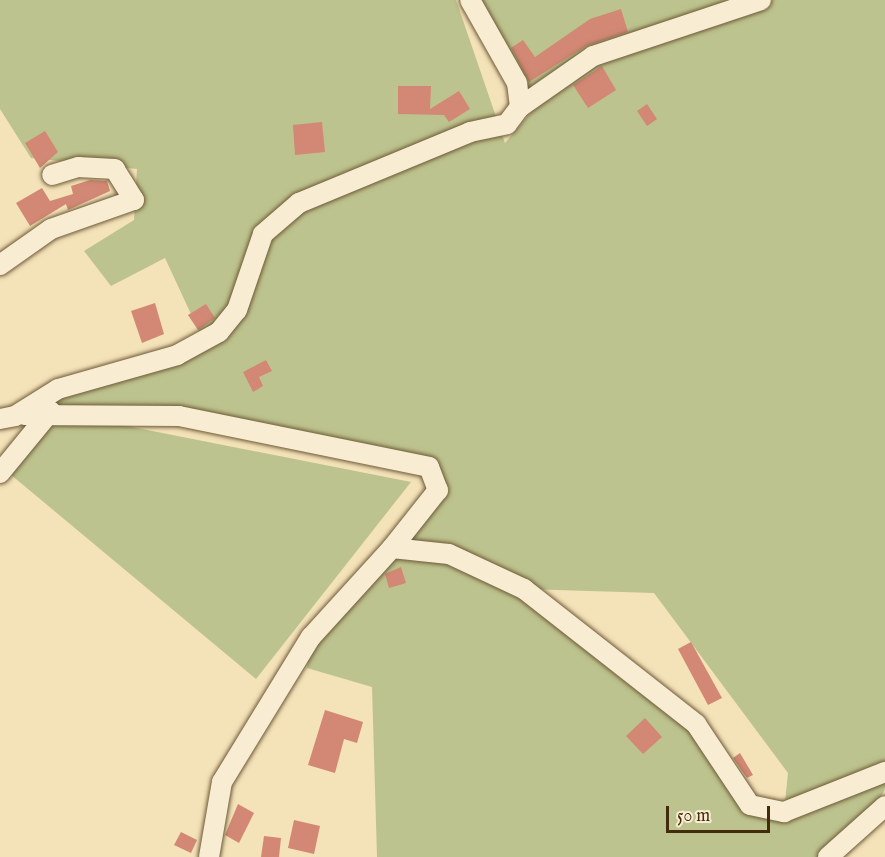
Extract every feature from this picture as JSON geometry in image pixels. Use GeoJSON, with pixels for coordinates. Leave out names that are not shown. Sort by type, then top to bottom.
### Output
{"type":"FeatureCollection","features":[{"type":"Feature","properties":{"kind":"street"},"geometry":{"type":"LineString","coordinates":[[470,0],[517,83],[520,107]]}},
{"type":"Feature","properties":{"kind":"street"},"geometry":{"type":"LineString","coordinates":[[8,418],[58,389],[177,355],[219,332],[237,310],[263,234],[299,203],[470,132],[507,124],[520,107],[593,56],[761,0]]}},
{"type":"Feature","properties":{"kind":"street"},"geometry":{"type":"LineString","coordinates":[[0,266],[51,229],[134,200],[115,169],[78,167],[52,175]]}},
{"type":"Feature","properties":{"kind":"street"},"geometry":{"type":"LineString","coordinates":[[8,418],[51,411],[179,416],[429,467],[438,490],[392,548],[311,637],[222,782],[209,857]]}},
{"type":"Feature","properties":{"kind":"street"},"geometry":{"type":"LineString","coordinates":[[0,473],[51,411]]}},
{"type":"Feature","properties":{"kind":"street"},"geometry":{"type":"LineString","coordinates":[[392,548],[450,554],[524,589],[696,724],[750,805],[784,812],[885,772]]}},
{"type":"Feature","properties":{"kind":"street"},"geometry":{"type":"LineString","coordinates":[[828,857],[885,806]]}},
{"type":"Feature","properties":{"kind":"green space"},"geometry":{"type":"Polygon","coordinates":[[[0,0],[456,0],[505,143],[544,97],[520,107],[465,0],[885,0],[885,789],[869,820],[819,857],[377,857],[372,687],[307,668],[311,637],[438,490],[429,467],[243,427],[35,404],[203,340],[165,258],[111,286],[84,251],[134,220],[137,169],[31,158],[0,109],[0,0]],[[525,589],[696,724],[750,805],[784,812],[788,773],[654,593],[525,589]]]}},
{"type":"Feature","properties":{"kind":"green space"},"geometry":{"type":"Polygon","coordinates":[[[51,411],[411,482],[256,679],[4,469],[51,411]]]}},
{"type":"Feature","properties":{"kind":"building"},"geometry":{"type":"Polygon","coordinates":[[[621,9],[628,32],[586,46],[529,82],[511,48],[523,40],[535,57],[590,19],[621,9]]]}},
{"type":"Feature","properties":{"kind":"building"},"geometry":{"type":"Polygon","coordinates":[[[602,66],[616,90],[588,108],[573,85],[602,66]]]}},
{"type":"Feature","properties":{"kind":"building"},"geometry":{"type":"Polygon","coordinates":[[[398,86],[431,86],[430,109],[459,91],[470,109],[449,122],[444,115],[398,114],[398,86]]]}},
{"type":"Feature","properties":{"kind":"building"},"geometry":{"type":"Polygon","coordinates":[[[647,104],[657,119],[647,126],[637,111],[647,104]]]}},
{"type":"Feature","properties":{"kind":"building"},"geometry":{"type":"Polygon","coordinates":[[[322,122],[325,152],[295,155],[293,125],[322,122]]]}},
{"type":"Feature","properties":{"kind":"building"},"geometry":{"type":"Polygon","coordinates":[[[45,131],[58,152],[40,168],[25,143],[45,131]]]}},
{"type":"Feature","properties":{"kind":"building"},"geometry":{"type":"Polygon","coordinates":[[[90,180],[107,181],[110,191],[68,210],[66,204],[30,226],[16,203],[42,188],[50,201],[73,194],[71,186],[90,180]]]}},
{"type":"Feature","properties":{"kind":"building"},"geometry":{"type":"Polygon","coordinates":[[[155,303],[164,334],[142,343],[131,311],[155,303]]]}},
{"type":"Feature","properties":{"kind":"building"},"geometry":{"type":"Polygon","coordinates":[[[206,304],[215,318],[198,330],[188,315],[206,304]]]}},
{"type":"Feature","properties":{"kind":"building"},"geometry":{"type":"Polygon","coordinates":[[[266,360],[272,371],[259,377],[263,386],[253,392],[243,372],[266,360]]]}},
{"type":"Feature","properties":{"kind":"building"},"geometry":{"type":"Polygon","coordinates":[[[401,567],[406,583],[389,588],[385,574],[401,567]]]}},
{"type":"Feature","properties":{"kind":"building"},"geometry":{"type":"Polygon","coordinates":[[[691,642],[722,698],[708,705],[678,649],[691,642]]]}},
{"type":"Feature","properties":{"kind":"building"},"geometry":{"type":"Polygon","coordinates":[[[325,710],[363,722],[357,743],[344,739],[335,773],[308,765],[325,710]]]}},
{"type":"Feature","properties":{"kind":"building"},"geometry":{"type":"Polygon","coordinates":[[[645,718],[662,737],[643,754],[626,736],[645,718]]]}},
{"type":"Feature","properties":{"kind":"building"},"geometry":{"type":"Polygon","coordinates":[[[740,753],[753,775],[747,778],[733,758],[740,753]]]}},
{"type":"Feature","properties":{"kind":"building"},"geometry":{"type":"Polygon","coordinates":[[[238,804],[254,813],[239,843],[225,835],[238,804]]]}},
{"type":"Feature","properties":{"kind":"building"},"geometry":{"type":"Polygon","coordinates":[[[294,820],[320,826],[314,854],[288,848],[294,820]]]}},
{"type":"Feature","properties":{"kind":"building"},"geometry":{"type":"Polygon","coordinates":[[[181,832],[197,840],[191,853],[174,845],[181,832]]]}},
{"type":"Feature","properties":{"kind":"building"},"geometry":{"type":"Polygon","coordinates":[[[264,836],[281,838],[279,857],[261,857],[264,836]]]}}]}
